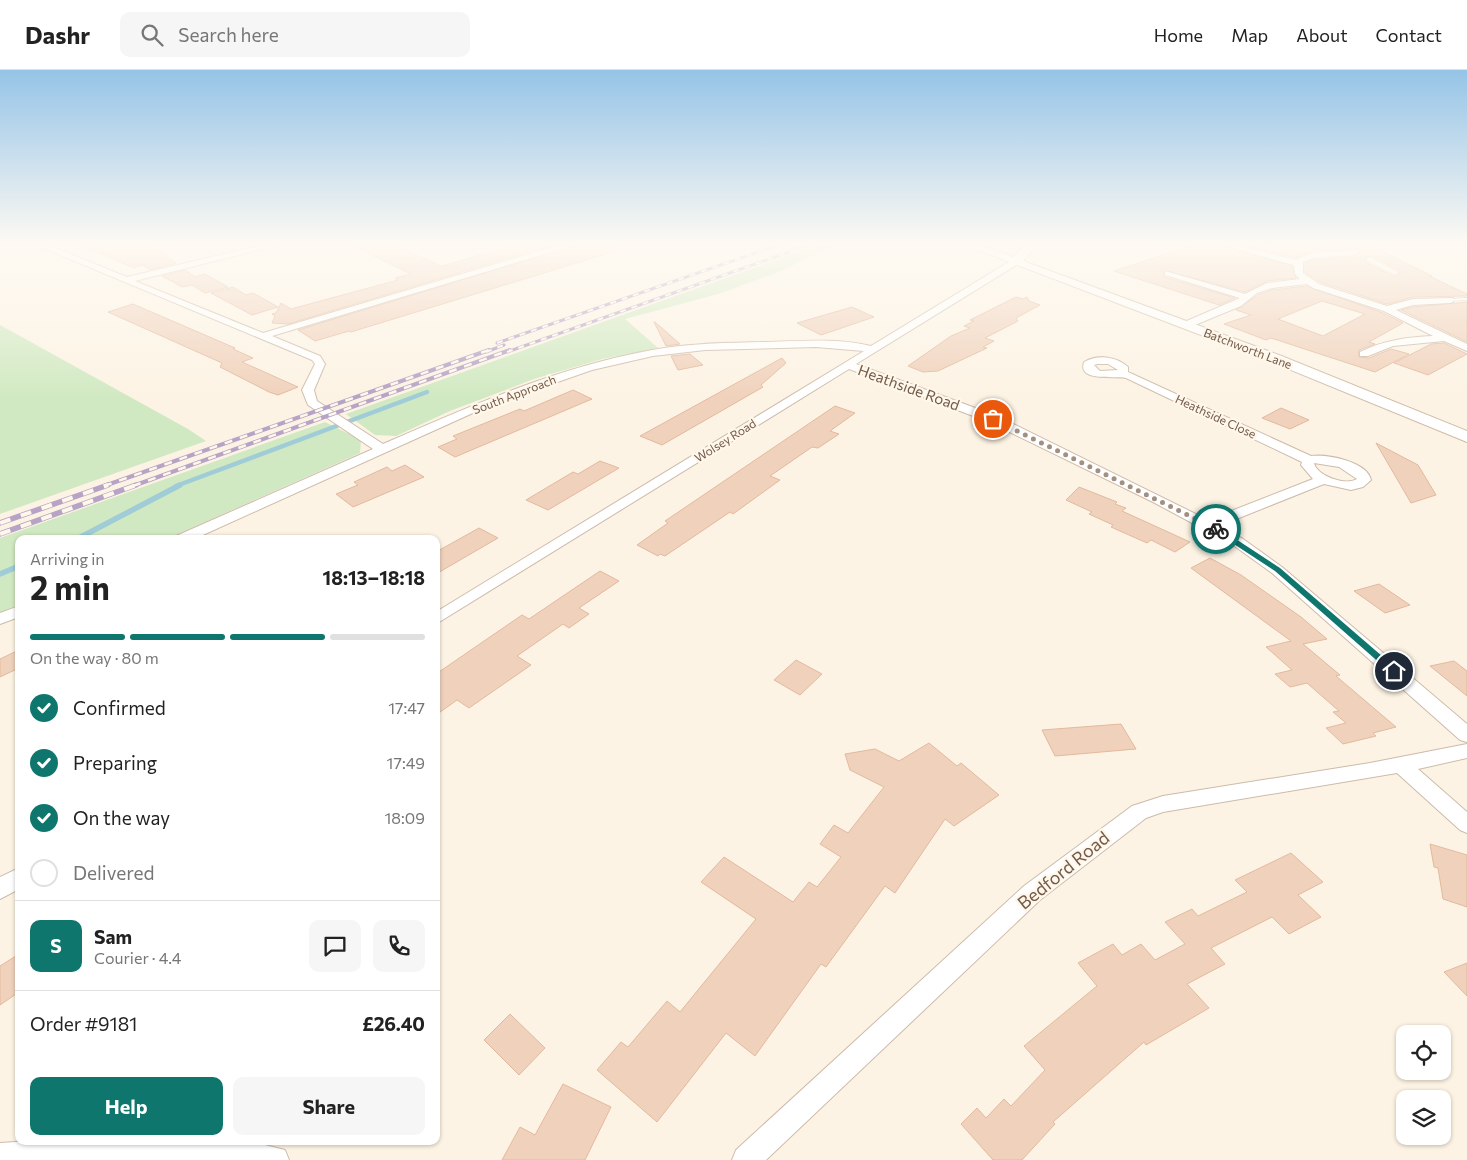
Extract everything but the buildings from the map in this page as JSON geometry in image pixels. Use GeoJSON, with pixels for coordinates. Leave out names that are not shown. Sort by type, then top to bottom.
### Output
{"type":"FeatureCollection","features":[{"type":"Feature","properties":{"kind":"street"},"geometry":{"type":"LineString","coordinates":[[165,296],[319,360],[320,368],[308,390],[312,403],[382,449]]}},
{"type":"Feature","properties":{"kind":"street"},"geometry":{"type":"LineString","coordinates":[[262,336],[400,296]]}},
{"type":"Feature","properties":{"kind":"street","name":"Wolsey Road"},"geometry":{"type":"LineString","coordinates":[[440,617],[959,296]]}},
{"type":"Feature","properties":{"kind":"street","name":"Batchworth Lane"},"geometry":{"type":"LineString","coordinates":[[1107,296],[1322,377],[1467,437]]}},
{"type":"Feature","properties":{"kind":"street"},"geometry":{"type":"LineString","coordinates":[[1346,296],[1387,309],[1467,348]]}},
{"type":"Feature","properties":{"kind":"street"},"geometry":{"type":"LineString","coordinates":[[1186,325],[1238,304],[1246,297]]}},
{"type":"Feature","properties":{"kind":"street"},"geometry":{"type":"LineString","coordinates":[[1387,309],[1413,302],[1450,300]]}},
{"type":"Feature","properties":{"kind":"street"},"geometry":{"type":"LineString","coordinates":[[1364,354],[1379,345],[1396,341],[1445,338]]}},
{"type":"Feature","properties":{"kind":"street","name":"South Approach"},"geometry":{"type":"LineString","coordinates":[[190,535],[480,406],[542,382],[589,367],[653,353],[705,347],[775,344],[857,346],[871,349]]}},
{"type":"Feature","properties":{"kind":"street","name":"Heathside Road"},"geometry":{"type":"LineString","coordinates":[[848,365],[993,419],[1209,525],[1238,542],[1278,570],[1467,735]]}},
{"type":"Feature","properties":{"kind":"street","name":"Heathside Close"},"geometry":{"type":"LineString","coordinates":[[1122,374],[1308,460],[1316,458],[1344,464],[1356,470],[1362,475],[1364,480],[1354,485],[1324,479],[1309,470],[1308,460]]}},
{"type":"Feature","properties":{"kind":"street"},"geometry":{"type":"LineString","coordinates":[[1209,525],[1324,479]]}},
{"type":"Feature","properties":{"kind":"street"},"geometry":{"type":"LineString","coordinates":[[0,619],[15,613]]}},
{"type":"Feature","properties":{"kind":"street","name":"Bedford Road"},"geometry":{"type":"LineString","coordinates":[[746,1160],[1032,893],[1102,838],[1139,812],[1163,804],[1401,765],[1467,751]]}},
{"type":"Feature","properties":{"kind":"street"},"geometry":{"type":"LineString","coordinates":[[1401,765],[1467,824]]}},
{"type":"Feature","properties":{"kind":"street"},"geometry":{"type":"LineString","coordinates":[[0,889],[15,880]]}},
{"type":"Feature","properties":{"kind":"street"},"geometry":{"type":"LineString","coordinates":[[0,1157],[197,1146],[275,1160]]}},
{"type":"Feature","properties":{"kind":"lane"},"geometry":{"type":"LineString","coordinates":[[1450,300],[1467,299]]}},
{"type":"Feature","properties":{"kind":"green space"},"geometry":{"type":"Polygon","coordinates":[[[676,296],[711,296],[625,319],[658,348],[602,359],[534,379],[450,411],[396,436],[375,435],[346,414],[676,296]]]}},
{"type":"Feature","properties":{"kind":"green space"},"geometry":{"type":"Polygon","coordinates":[[[0,325],[188,429],[206,441],[0,514],[0,325]]]}},
{"type":"Feature","properties":{"kind":"green space"},"geometry":{"type":"Polygon","coordinates":[[[325,422],[361,440],[360,453],[176,535],[15,535],[15,606],[0,613],[0,538],[325,422]]]}},
{"type":"Feature","properties":{"kind":"waterway"},"geometry":{"type":"LineString","coordinates":[[176,486],[427,392]]}},
{"type":"Feature","properties":{"kind":"waterway"},"geometry":{"type":"LineString","coordinates":[[85,535],[180,485]]}},
{"type":"Feature","properties":{"kind":"waterway"},"geometry":{"type":"LineString","coordinates":[[0,574],[15,568]]}},
{"type":"Feature","properties":{"kind":"railway"},"geometry":{"type":"LineString","coordinates":[[497,343],[632,296]]}},
{"type":"Feature","properties":{"kind":"railway"},"geometry":{"type":"LineString","coordinates":[[507,352],[665,296]]}},
{"type":"Feature","properties":{"kind":"railway"},"geometry":{"type":"LineString","coordinates":[[486,352],[504,345]]}},
{"type":"Feature","properties":{"kind":"railway"},"geometry":{"type":"LineString","coordinates":[[104,486],[489,350]]}},
{"type":"Feature","properties":{"kind":"railway"},"geometry":{"type":"LineString","coordinates":[[133,486],[510,350]]}},
{"type":"Feature","properties":{"kind":"railway"},"geometry":{"type":"LineString","coordinates":[[0,523],[108,485]]}},
{"type":"Feature","properties":{"kind":"railway"},"geometry":{"type":"LineString","coordinates":[[0,534],[136,485]]}},
{"type":"Feature","properties":{"kind":"way so far"},"geometry":{"type":"LineString","coordinates":[[993,419],[1216,529]]}},
{"type":"Feature","properties":{"kind":"route"},"geometry":{"type":"LineString","coordinates":[[1216,529],[1278,570],[1394,671]]}}]}
